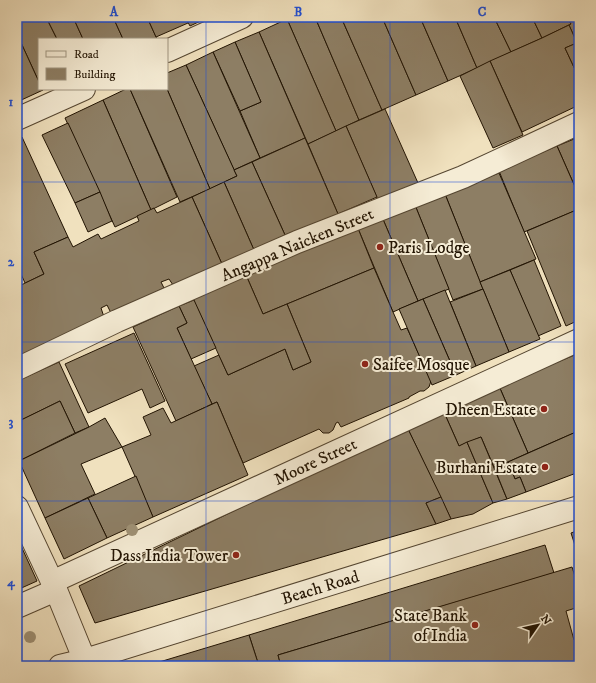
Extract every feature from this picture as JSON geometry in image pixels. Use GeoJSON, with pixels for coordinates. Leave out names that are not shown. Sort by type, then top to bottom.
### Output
{"type":"FeatureCollection","features":[{"type":"Feature","properties":{"kind":"street"},"geometry":{"type":"LineString","coordinates":[[168,51],[242,17]]}},
{"type":"Feature","properties":{"kind":"street"},"geometry":{"type":"LineString","coordinates":[[17,119],[82,90]]}},
{"type":"Feature","properties":{"kind":"street","name":"Angappa Naicken Street"},"geometry":{"type":"LineString","coordinates":[[17,369],[117,322],[298,242],[463,177],[579,123]]}},
{"type":"Feature","properties":{"kind":"street","name":"Moore Street"},"geometry":{"type":"LineString","coordinates":[[17,607],[54,586],[579,340]]}},
{"type":"Feature","properties":{"kind":"street"},"geometry":{"type":"LineString","coordinates":[[17,507],[54,586],[86,663]]}},
{"type":"Feature","properties":{"kind":"street","name":"Beach Road"},"geometry":{"type":"LineString","coordinates":[[60,666],[86,663],[579,507]]}},
{"type":"Feature","properties":{"kind":"building"},"geometry":{"type":"Polygon","coordinates":[[[17,17],[46,17],[56,38],[38,38],[38,80],[17,34],[17,17]]]}},
{"type":"Feature","properties":{"kind":"building"},"geometry":{"type":"Polygon","coordinates":[[[46,17],[73,17],[83,38],[56,38],[46,17]]]}},
{"type":"Feature","properties":{"kind":"building"},"geometry":{"type":"Polygon","coordinates":[[[73,17],[113,17],[123,38],[83,38],[73,17]]]}},
{"type":"Feature","properties":{"kind":"building"},"geometry":{"type":"Polygon","coordinates":[[[113,17],[147,17],[157,38],[123,38],[113,17]]]}},
{"type":"Feature","properties":{"kind":"building"},"geometry":{"type":"Polygon","coordinates":[[[147,17],[185,17],[188,23],[156,37],[147,17]]]}},
{"type":"Feature","properties":{"kind":"building"},"geometry":{"type":"Polygon","coordinates":[[[185,17],[209,17],[190,26],[185,17]]]}},
{"type":"Feature","properties":{"kind":"building"},"geometry":{"type":"Polygon","coordinates":[[[292,17],[315,17],[359,120],[336,131],[287,19],[292,17]]]}},
{"type":"Feature","properties":{"kind":"building"},"geometry":{"type":"Polygon","coordinates":[[[315,17],[341,17],[382,110],[359,120],[315,17]]]}},
{"type":"Feature","properties":{"kind":"building"},"geometry":{"type":"Polygon","coordinates":[[[341,17],[382,17],[416,95],[382,110],[341,17]]]}},
{"type":"Feature","properties":{"kind":"building"},"geometry":{"type":"Polygon","coordinates":[[[382,17],[420,17],[448,81],[416,95],[382,17]]]}},
{"type":"Feature","properties":{"kind":"building"},"geometry":{"type":"Polygon","coordinates":[[[420,17],[455,17],[477,68],[448,81],[420,17]]]}},
{"type":"Feature","properties":{"kind":"building"},"geometry":{"type":"Polygon","coordinates":[[[455,17],[494,17],[511,52],[477,68],[455,17]]]}},
{"type":"Feature","properties":{"kind":"building"},"geometry":{"type":"Polygon","coordinates":[[[494,17],[532,17],[542,38],[511,52],[494,17]]]}},
{"type":"Feature","properties":{"kind":"building"},"geometry":{"type":"Polygon","coordinates":[[[532,17],[567,17],[571,24],[542,38],[532,17]]]}},
{"type":"Feature","properties":{"kind":"building"},"geometry":{"type":"Polygon","coordinates":[[[567,17],[579,17],[579,42],[577,43],[569,25],[571,24],[567,17]]]}},
{"type":"Feature","properties":{"kind":"building"},"geometry":{"type":"Polygon","coordinates":[[[287,19],[336,131],[308,144],[259,32],[287,19]]]}},
{"type":"Feature","properties":{"kind":"building"},"geometry":{"type":"Polygon","coordinates":[[[569,25],[577,43],[565,48],[579,78],[579,105],[522,132],[490,61],[569,25]]]}},
{"type":"Feature","properties":{"kind":"building"},"geometry":{"type":"Polygon","coordinates":[[[259,32],[305,138],[260,158],[240,111],[261,102],[235,42],[259,32]]]}},
{"type":"Feature","properties":{"kind":"building"},"geometry":{"type":"Polygon","coordinates":[[[17,34],[38,80],[38,90],[43,90],[17,102],[17,34]]]}},
{"type":"Feature","properties":{"kind":"building"},"geometry":{"type":"Polygon","coordinates":[[[235,42],[261,102],[240,111],[213,52],[235,42]]]}},
{"type":"Feature","properties":{"kind":"building"},"geometry":{"type":"Polygon","coordinates":[[[579,42],[579,78],[565,48],[579,42]]]}},
{"type":"Feature","properties":{"kind":"building"},"geometry":{"type":"Polygon","coordinates":[[[213,52],[260,158],[234,170],[186,65],[213,52]]]}},
{"type":"Feature","properties":{"kind":"building"},"geometry":{"type":"Polygon","coordinates":[[[490,61],[523,135],[493,148],[460,76],[490,61]]]}},
{"type":"Feature","properties":{"kind":"building"},"geometry":{"type":"Polygon","coordinates":[[[186,65],[237,176],[210,189],[167,90],[168,73],[186,65]]]}},
{"type":"Feature","properties":{"kind":"building"},"geometry":{"type":"Polygon","coordinates":[[[124,90],[130,90],[177,197],[151,210],[103,100],[124,90]]]}},
{"type":"Feature","properties":{"kind":"building"},"geometry":{"type":"Polygon","coordinates":[[[130,90],[167,90],[210,189],[180,202],[130,90]]]}},
{"type":"Feature","properties":{"kind":"building"},"geometry":{"type":"Polygon","coordinates":[[[103,100],[151,210],[115,227],[65,118],[103,100]]]}},
{"type":"Feature","properties":{"kind":"building"},"geometry":{"type":"Polygon","coordinates":[[[385,109],[418,183],[378,200],[346,126],[385,109]]]}},
{"type":"Feature","properties":{"kind":"building"},"geometry":{"type":"Polygon","coordinates":[[[68,123],[100,192],[75,203],[42,135],[68,123]]]}},
{"type":"Feature","properties":{"kind":"building"},"geometry":{"type":"Polygon","coordinates":[[[346,126],[377,197],[338,214],[308,144],[346,126]]]}},
{"type":"Feature","properties":{"kind":"building"},"geometry":{"type":"Polygon","coordinates":[[[22,137],[68,237],[34,252],[44,274],[25,283],[17,265],[17,139],[22,137]]]}},
{"type":"Feature","properties":{"kind":"building"},"geometry":{"type":"Polygon","coordinates":[[[579,137],[579,196],[557,146],[579,137]]]}},
{"type":"Feature","properties":{"kind":"building"},"geometry":{"type":"Polygon","coordinates":[[[305,138],[338,214],[285,235],[252,162],[305,138]]]}},
{"type":"Feature","properties":{"kind":"building"},"geometry":{"type":"Polygon","coordinates":[[[557,146],[579,196],[579,209],[524,232],[499,171],[557,146]]]}},
{"type":"Feature","properties":{"kind":"building"},"geometry":{"type":"Polygon","coordinates":[[[252,162],[285,235],[254,250],[224,182],[237,176],[234,170],[252,162]]]}},
{"type":"Feature","properties":{"kind":"building"},"geometry":{"type":"Polygon","coordinates":[[[499,173],[536,259],[480,282],[445,194],[499,173]]]}},
{"type":"Feature","properties":{"kind":"building"},"geometry":{"type":"Polygon","coordinates":[[[224,182],[254,250],[222,264],[192,197],[224,182]]]}},
{"type":"Feature","properties":{"kind":"building"},"geometry":{"type":"Polygon","coordinates":[[[100,192],[112,221],[88,232],[75,203],[100,192]]]}},
{"type":"Feature","properties":{"kind":"building"},"geometry":{"type":"Polygon","coordinates":[[[445,194],[483,289],[453,300],[415,205],[445,194]]]}},
{"type":"Feature","properties":{"kind":"building"},"geometry":{"type":"Polygon","coordinates":[[[192,197],[222,264],[173,285],[169,279],[161,282],[164,288],[111,313],[107,305],[101,308],[104,317],[21,355],[17,346],[17,287],[44,274],[34,252],[68,237],[73,247],[98,234],[101,239],[139,221],[137,216],[154,208],[157,213],[192,197]]]}},
{"type":"Feature","properties":{"kind":"building"},"geometry":{"type":"Polygon","coordinates":[[[415,205],[449,289],[418,301],[382,217],[415,205]]]}},
{"type":"Feature","properties":{"kind":"building"},"geometry":{"type":"Polygon","coordinates":[[[574,211],[579,221],[579,320],[566,326],[527,231],[574,211]]]}},
{"type":"Feature","properties":{"kind":"building","name":"Paris Lodge"},"geometry":{"type":"Polygon","coordinates":[[[382,217],[418,301],[393,312],[357,226],[382,217]]]}},
{"type":"Feature","properties":{"kind":"building"},"geometry":{"type":"Polygon","coordinates":[[[357,226],[374,268],[263,314],[246,275],[357,226]]]}},
{"type":"Feature","properties":{"kind":"building"},"geometry":{"type":"Polygon","coordinates":[[[534,260],[561,326],[538,336],[510,270],[534,260]]]}},
{"type":"Feature","properties":{"kind":"building","name":"Saifee Mosque"},"geometry":{"type":"Polygon","coordinates":[[[374,268],[401,330],[407,328],[431,381],[429,387],[409,398],[341,427],[338,422],[329,433],[323,433],[319,429],[243,463],[217,402],[212,404],[194,366],[219,355],[228,375],[285,349],[293,370],[311,362],[287,304],[374,268]]]}},
{"type":"Feature","properties":{"kind":"building"},"geometry":{"type":"Polygon","coordinates":[[[510,270],[540,339],[509,352],[480,282],[510,270]]]}},
{"type":"Feature","properties":{"kind":"building"},"geometry":{"type":"Polygon","coordinates":[[[246,275],[263,314],[287,304],[311,362],[293,370],[285,349],[228,375],[193,299],[246,275]]]}},
{"type":"Feature","properties":{"kind":"building"},"geometry":{"type":"Polygon","coordinates":[[[483,289],[509,352],[476,366],[450,302],[483,289]]]}},
{"type":"Feature","properties":{"kind":"building"},"geometry":{"type":"Polygon","coordinates":[[[445,290],[476,366],[456,375],[423,299],[445,290]]]}},
{"type":"Feature","properties":{"kind":"building"},"geometry":{"type":"Polygon","coordinates":[[[423,299],[456,375],[432,385],[399,309],[423,299]]]}},
{"type":"Feature","properties":{"kind":"building"},"geometry":{"type":"Polygon","coordinates":[[[194,300],[216,348],[191,359],[177,328],[187,323],[179,306],[194,300]]]}},
{"type":"Feature","properties":{"kind":"building"},"geometry":{"type":"Polygon","coordinates":[[[179,306],[187,323],[177,328],[212,404],[176,421],[133,327],[179,306]]]}},
{"type":"Feature","properties":{"kind":"building"},"geometry":{"type":"Polygon","coordinates":[[[134,333],[165,401],[150,408],[142,389],[88,413],[65,364],[134,333]]]}},
{"type":"Feature","properties":{"kind":"building","name":"Dheen Estate"},"geometry":{"type":"Polygon","coordinates":[[[577,354],[579,360],[579,440],[576,432],[528,453],[499,386],[577,354]]]}},
{"type":"Feature","properties":{"kind":"building"},"geometry":{"type":"Polygon","coordinates":[[[59,362],[89,427],[75,433],[60,401],[17,422],[17,381],[59,362]]]}},
{"type":"Feature","properties":{"kind":"building"},"geometry":{"type":"Polygon","coordinates":[[[499,386],[528,453],[494,467],[481,437],[459,446],[443,410],[499,386]]]}},
{"type":"Feature","properties":{"kind":"building"},"geometry":{"type":"Polygon","coordinates":[[[60,401],[75,433],[19,461],[17,456],[17,422],[60,401]]]}},
{"type":"Feature","properties":{"kind":"building"},"geometry":{"type":"Polygon","coordinates":[[[217,402],[248,475],[153,517],[122,447],[151,435],[143,417],[163,408],[171,423],[217,402]]]}},
{"type":"Feature","properties":{"kind":"building"},"geometry":{"type":"Polygon","coordinates":[[[443,410],[459,446],[467,442],[493,503],[473,514],[451,519],[407,427],[443,410]]]}},
{"type":"Feature","properties":{"kind":"building"},"geometry":{"type":"Polygon","coordinates":[[[105,418],[122,447],[81,464],[95,494],[45,518],[19,461],[105,418]]]}},
{"type":"Feature","properties":{"kind":"building","name":"Dass India Tower"},"geometry":{"type":"Polygon","coordinates":[[[407,427],[441,497],[426,503],[436,524],[95,623],[79,586],[407,427]]]}},
{"type":"Feature","properties":{"kind":"building","name":"Burhani Estate"},"geometry":{"type":"Polygon","coordinates":[[[576,432],[579,440],[579,472],[526,492],[520,477],[515,479],[508,462],[576,432]]]}},
{"type":"Feature","properties":{"kind":"building"},"geometry":{"type":"Polygon","coordinates":[[[481,437],[507,499],[493,503],[467,442],[481,437]]]}},
{"type":"Feature","properties":{"kind":"building"},"geometry":{"type":"Polygon","coordinates":[[[508,462],[515,479],[520,477],[526,492],[507,499],[494,467],[508,462]]]}},
{"type":"Feature","properties":{"kind":"building"},"geometry":{"type":"Polygon","coordinates":[[[136,476],[153,517],[107,538],[88,498],[136,476]]]}},
{"type":"Feature","properties":{"kind":"building"},"geometry":{"type":"Polygon","coordinates":[[[441,497],[451,519],[436,524],[426,503],[441,497]]]}},
{"type":"Feature","properties":{"kind":"building"},"geometry":{"type":"Polygon","coordinates":[[[88,498],[107,538],[64,559],[45,518],[88,498]]]}},
{"type":"Feature","properties":{"kind":"building"},"geometry":{"type":"Polygon","coordinates":[[[579,530],[579,558],[571,533],[579,530]]]}},
{"type":"Feature","properties":{"kind":"building"},"geometry":{"type":"Polygon","coordinates":[[[17,537],[37,581],[17,590],[17,537]]]}},
{"type":"Feature","properties":{"kind":"building"},"geometry":{"type":"Polygon","coordinates":[[[545,545],[554,573],[278,655],[281,666],[259,666],[249,635],[545,545]]]}},
{"type":"Feature","properties":{"kind":"building","name":"State Bank of India"},"geometry":{"type":"Polygon","coordinates":[[[572,567],[579,589],[579,607],[566,611],[574,640],[579,639],[579,666],[281,666],[278,655],[572,567]]]}},
{"type":"Feature","properties":{"kind":"building"},"geometry":{"type":"Polygon","coordinates":[[[249,635],[259,666],[146,666],[249,635]]]}},
{"type":"Feature","properties":{"kind":"place","name":"Paris Lodge"},"geometry":{"type":"Point","coordinates":[380,247]}},
{"type":"Feature","properties":{"kind":"place","name":"Saifee Mosque"},"geometry":{"type":"Point","coordinates":[365,364]}},
{"type":"Feature","properties":{"kind":"place","name":"Dheen Estate"},"geometry":{"type":"Point","coordinates":[544,409]}},
{"type":"Feature","properties":{"kind":"place","name":"Burhani Estate"},"geometry":{"type":"Point","coordinates":[545,467]}},
{"type":"Feature","properties":{"kind":"place","name":"Dass India Tower"},"geometry":{"type":"Point","coordinates":[236,555]}},
{"type":"Feature","properties":{"kind":"place","name":"State Bank of India"},"geometry":{"type":"Point","coordinates":[475,625]}}]}
